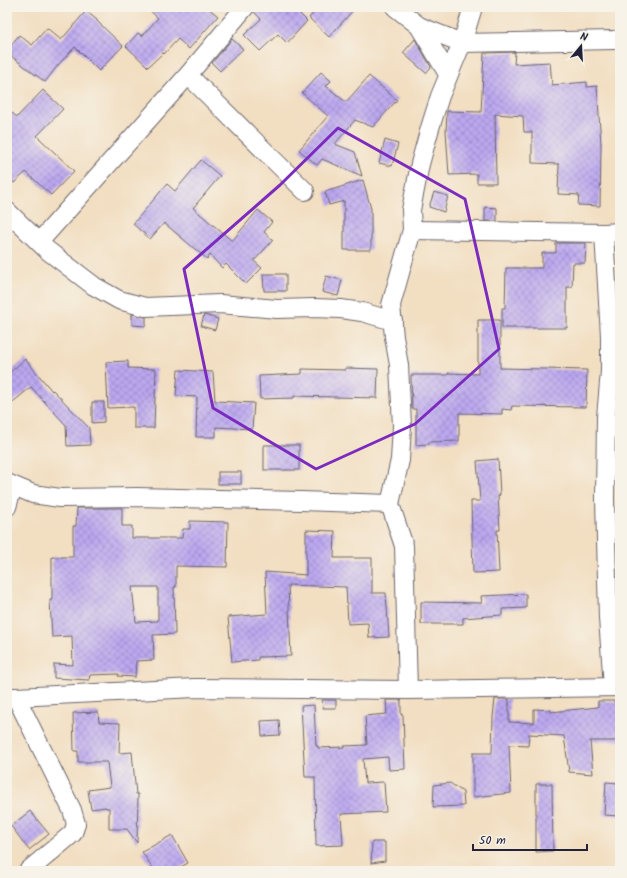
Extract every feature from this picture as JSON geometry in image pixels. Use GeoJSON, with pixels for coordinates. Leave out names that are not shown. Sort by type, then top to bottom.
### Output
{"type":"FeatureCollection","features":[{"type":"Feature","properties":{"kind":"street"},"geometry":{"type":"LineString","coordinates":[[39,242],[188,75],[245,7]]}},
{"type":"Feature","properties":{"kind":"street"},"geometry":{"type":"LineString","coordinates":[[395,7],[419,26],[462,43],[620,39]]}},
{"type":"Feature","properties":{"kind":"street"},"geometry":{"type":"LineString","coordinates":[[408,690],[404,546],[390,504],[400,460],[402,426],[399,365],[394,337],[392,305],[412,230],[411,210],[420,164],[448,74],[462,43],[473,7]]}},
{"type":"Feature","properties":{"kind":"street"},"geometry":{"type":"LineString","coordinates":[[419,26],[448,74]]}},
{"type":"Feature","properties":{"kind":"street"},"geometry":{"type":"LineString","coordinates":[[188,75],[305,191]]}},
{"type":"Feature","properties":{"kind":"street"},"geometry":{"type":"LineString","coordinates":[[7,211],[39,242],[67,266],[94,286],[119,300],[145,308],[220,304],[277,309],[341,308],[362,312],[393,321]]}},
{"type":"Feature","properties":{"kind":"street"},"geometry":{"type":"LineString","coordinates":[[28,871],[73,833],[76,824],[72,810],[12,697],[195,688],[408,690],[616,687],[608,618],[605,499],[606,416],[610,371],[612,233],[412,230]]}},
{"type":"Feature","properties":{"kind":"street"},"geometry":{"type":"LineString","coordinates":[[7,507],[10,485],[33,494],[60,498],[137,497],[390,504]]}},
{"type":"Feature","properties":{"kind":"highlighted area"},"geometry":{"type":"Polygon","coordinates":[[[338,128],[465,199],[499,349],[415,424],[316,469],[213,408],[184,269],[280,185],[338,128]]]}},
{"type":"Feature","properties":{"kind":"building"},"geometry":{"type":"Polygon","coordinates":[[[146,7],[207,7],[218,16],[189,49],[178,39],[164,54],[163,53],[148,67],[126,46],[138,33],[142,36],[158,18],[146,7]]]}},
{"type":"Feature","properties":{"kind":"building"},"geometry":{"type":"Polygon","coordinates":[[[255,7],[293,7],[307,21],[287,43],[278,34],[260,51],[244,35],[261,19],[254,12],[255,7]]]}},
{"type":"Feature","properties":{"kind":"building"},"geometry":{"type":"Polygon","coordinates":[[[319,7],[356,7],[329,37],[309,18],[319,7]]]}},
{"type":"Feature","properties":{"kind":"building"},"geometry":{"type":"Polygon","coordinates":[[[86,11],[123,46],[99,71],[75,47],[45,82],[7,53],[7,50],[19,35],[32,45],[47,28],[61,40],[86,11]]]}},
{"type":"Feature","properties":{"kind":"building"},"geometry":{"type":"Polygon","coordinates":[[[232,39],[243,49],[220,71],[212,63],[232,39]]]}},
{"type":"Feature","properties":{"kind":"building"},"geometry":{"type":"Polygon","coordinates":[[[415,39],[431,67],[426,73],[403,53],[415,39]]]}},
{"type":"Feature","properties":{"kind":"building"},"geometry":{"type":"Polygon","coordinates":[[[515,52],[514,64],[550,62],[552,85],[587,82],[587,87],[597,86],[601,144],[600,206],[578,205],[579,195],[558,194],[559,164],[532,163],[532,132],[524,132],[523,116],[495,114],[496,183],[477,183],[477,174],[449,175],[446,131],[447,111],[481,112],[484,53],[515,52]]]}},
{"type":"Feature","properties":{"kind":"building"},"geometry":{"type":"Polygon","coordinates":[[[321,72],[331,81],[326,86],[346,102],[369,76],[397,100],[373,127],[355,120],[335,144],[355,152],[362,176],[322,159],[317,165],[299,150],[328,116],[302,93],[321,72]]]}},
{"type":"Feature","properties":{"kind":"building"},"geometry":{"type":"Polygon","coordinates":[[[43,90],[63,109],[37,136],[74,171],[51,195],[26,172],[14,183],[7,176],[7,109],[17,117],[43,90]]]}},
{"type":"Feature","properties":{"kind":"building"},"geometry":{"type":"Polygon","coordinates":[[[385,140],[398,144],[392,166],[379,163],[385,140]]]}},
{"type":"Feature","properties":{"kind":"building"},"geometry":{"type":"Polygon","coordinates":[[[201,160],[220,176],[193,208],[232,241],[258,210],[272,222],[264,232],[273,240],[254,261],[262,268],[246,284],[226,264],[222,268],[210,255],[207,259],[164,223],[150,239],[133,224],[167,184],[175,191],[201,160]]]}},
{"type":"Feature","properties":{"kind":"building"},"geometry":{"type":"Polygon","coordinates":[[[363,180],[371,209],[371,250],[344,250],[344,201],[329,205],[325,192],[363,180]]]}},
{"type":"Feature","properties":{"kind":"building"},"geometry":{"type":"Polygon","coordinates":[[[434,192],[448,196],[444,212],[429,207],[434,192]]]}},
{"type":"Feature","properties":{"kind":"building"},"geometry":{"type":"Polygon","coordinates":[[[485,207],[497,208],[497,221],[485,221],[485,207]]]}},
{"type":"Feature","properties":{"kind":"building"},"geometry":{"type":"Polygon","coordinates":[[[556,243],[586,243],[585,263],[573,263],[572,287],[567,287],[567,328],[502,328],[502,308],[505,308],[506,268],[542,268],[542,253],[556,253],[556,243]]]}},
{"type":"Feature","properties":{"kind":"building"},"geometry":{"type":"Polygon","coordinates":[[[263,274],[286,274],[286,291],[264,291],[263,274]]]}},
{"type":"Feature","properties":{"kind":"building"},"geometry":{"type":"Polygon","coordinates":[[[326,276],[342,280],[338,296],[322,292],[326,276]]]}},
{"type":"Feature","properties":{"kind":"building"},"geometry":{"type":"Polygon","coordinates":[[[132,314],[146,317],[146,326],[132,325],[132,314]]]}},
{"type":"Feature","properties":{"kind":"building"},"geometry":{"type":"Polygon","coordinates":[[[204,315],[218,319],[215,330],[201,326],[204,315]]]}},
{"type":"Feature","properties":{"kind":"building"},"geometry":{"type":"Polygon","coordinates":[[[478,320],[500,320],[500,368],[587,370],[586,407],[512,406],[511,410],[502,409],[502,414],[459,413],[459,441],[429,442],[429,444],[416,445],[416,409],[412,409],[411,375],[448,375],[448,373],[478,374],[478,320]]]}},
{"type":"Feature","properties":{"kind":"building"},"geometry":{"type":"Polygon","coordinates":[[[25,359],[52,391],[53,390],[89,428],[90,445],[67,446],[66,425],[31,387],[7,407],[7,375],[25,359]]]}},
{"type":"Feature","properties":{"kind":"building"},"geometry":{"type":"Polygon","coordinates":[[[128,361],[128,368],[156,369],[154,428],[134,428],[134,407],[108,408],[106,362],[128,361]]]}},
{"type":"Feature","properties":{"kind":"building"},"geometry":{"type":"Polygon","coordinates":[[[345,368],[378,369],[377,398],[294,396],[294,398],[260,399],[259,376],[302,374],[302,369],[345,370],[345,368]]]}},
{"type":"Feature","properties":{"kind":"building"},"geometry":{"type":"Polygon","coordinates":[[[178,370],[213,372],[215,401],[254,403],[252,429],[216,427],[216,437],[196,437],[197,397],[176,396],[178,370]]]}},
{"type":"Feature","properties":{"kind":"building"},"geometry":{"type":"Polygon","coordinates":[[[92,402],[104,402],[104,422],[92,423],[92,402]]]}},
{"type":"Feature","properties":{"kind":"building"},"geometry":{"type":"Polygon","coordinates":[[[264,445],[299,445],[299,470],[264,470],[264,445]]]}},
{"type":"Feature","properties":{"kind":"building"},"geometry":{"type":"Polygon","coordinates":[[[498,459],[500,495],[498,496],[500,530],[497,530],[499,572],[473,573],[471,501],[480,501],[477,461],[498,459]]]}},
{"type":"Feature","properties":{"kind":"building"},"geometry":{"type":"Polygon","coordinates":[[[218,472],[241,472],[241,484],[218,484],[218,472]]]}},
{"type":"Feature","properties":{"kind":"building"},"geometry":{"type":"Polygon","coordinates":[[[77,508],[122,508],[122,526],[132,526],[132,538],[182,538],[183,529],[190,529],[190,521],[228,522],[227,567],[176,566],[176,587],[174,587],[175,634],[153,635],[154,660],[136,661],[135,677],[118,676],[119,674],[90,675],[89,680],[54,678],[54,664],[73,665],[72,636],[52,637],[50,600],[52,600],[52,557],[73,557],[73,526],[76,526],[77,508]],[[132,587],[136,622],[158,621],[158,587],[132,587]]]}},
{"type":"Feature","properties":{"kind":"building"},"geometry":{"type":"Polygon","coordinates":[[[306,530],[335,531],[334,558],[372,558],[372,593],[386,593],[389,637],[369,638],[368,623],[348,624],[346,587],[288,585],[291,656],[258,657],[258,660],[232,662],[228,617],[267,614],[265,572],[306,575],[306,530]]]}},
{"type":"Feature","properties":{"kind":"building"},"geometry":{"type":"Polygon","coordinates":[[[526,594],[526,608],[502,609],[502,615],[463,618],[463,624],[421,624],[421,602],[482,603],[481,596],[526,594]]]}},
{"type":"Feature","properties":{"kind":"building"},"geometry":{"type":"Polygon","coordinates":[[[495,699],[509,699],[509,722],[534,723],[534,709],[551,710],[551,712],[598,707],[598,701],[620,701],[620,741],[590,741],[593,774],[569,772],[564,736],[529,734],[528,746],[509,745],[511,793],[473,797],[473,753],[492,753],[495,699]]]}},
{"type":"Feature","properties":{"kind":"building"},"geometry":{"type":"Polygon","coordinates":[[[322,700],[336,700],[336,708],[323,708],[322,700]]]}},
{"type":"Feature","properties":{"kind":"building"},"geometry":{"type":"Polygon","coordinates":[[[386,700],[401,700],[405,769],[389,770],[388,757],[363,759],[365,783],[384,782],[386,812],[341,814],[343,845],[316,846],[315,777],[305,777],[301,706],[314,705],[316,746],[318,746],[318,748],[345,747],[344,746],[367,745],[365,716],[387,714],[386,700]]]}},
{"type":"Feature","properties":{"kind":"building"},"geometry":{"type":"Polygon","coordinates":[[[98,712],[99,722],[120,723],[119,753],[132,752],[136,794],[138,794],[137,843],[127,829],[109,829],[109,808],[91,809],[88,790],[110,787],[107,762],[78,762],[78,751],[74,751],[73,713],[98,712]]]}},
{"type":"Feature","properties":{"kind":"building"},"geometry":{"type":"Polygon","coordinates":[[[279,720],[280,735],[262,736],[261,721],[279,720]]]}},
{"type":"Feature","properties":{"kind":"building"},"geometry":{"type":"Polygon","coordinates":[[[606,782],[620,783],[620,816],[604,815],[606,782]]]}},
{"type":"Feature","properties":{"kind":"building"},"geometry":{"type":"Polygon","coordinates":[[[450,783],[463,792],[464,806],[433,807],[434,785],[450,783]]]}},
{"type":"Feature","properties":{"kind":"building"},"geometry":{"type":"Polygon","coordinates":[[[536,784],[552,784],[553,851],[536,852],[536,784]]]}},
{"type":"Feature","properties":{"kind":"building"},"geometry":{"type":"Polygon","coordinates":[[[30,811],[49,834],[29,850],[11,826],[30,811]]]}},
{"type":"Feature","properties":{"kind":"building"},"geometry":{"type":"Polygon","coordinates":[[[172,835],[188,863],[174,871],[155,871],[142,852],[172,835]]]}},
{"type":"Feature","properties":{"kind":"building"},"geometry":{"type":"Polygon","coordinates":[[[372,842],[385,842],[385,861],[371,863],[372,842]]]}}]}
